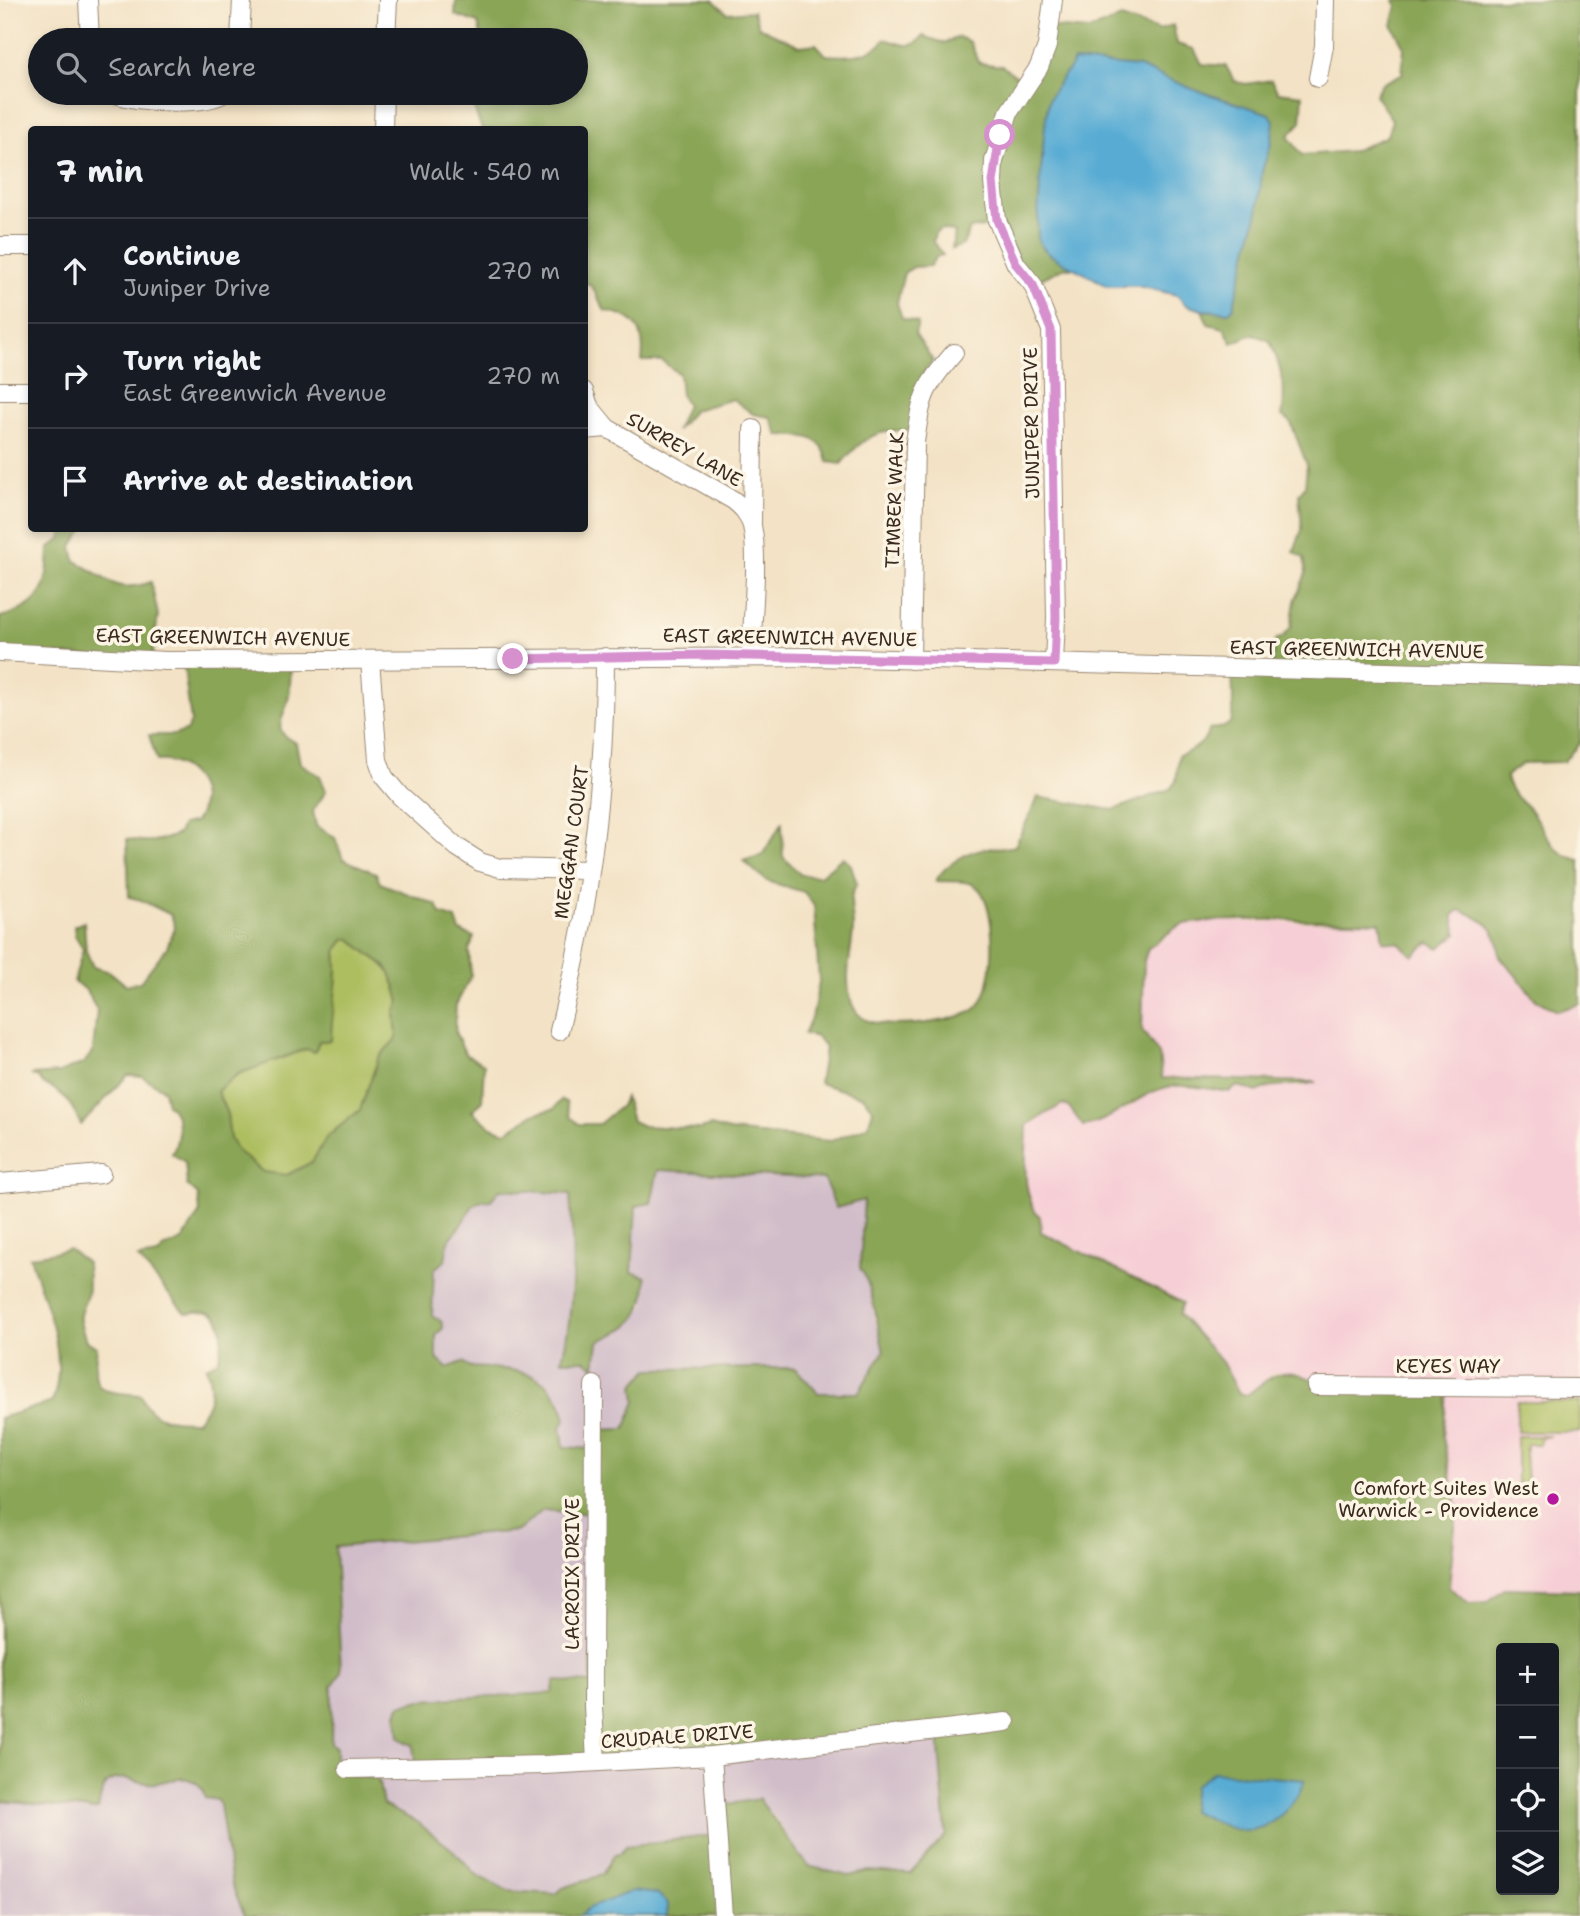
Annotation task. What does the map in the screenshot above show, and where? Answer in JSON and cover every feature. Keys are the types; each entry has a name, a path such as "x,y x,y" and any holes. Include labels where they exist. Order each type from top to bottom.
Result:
{"street":[{"path":"88,0 89,28"},
{"path":"241,28 242,0"},
{"path":"387,28 388,0"},
{"name":"JUNIPER DRIVE","path":"1053,0 1047,46 1039,67 1004,123 994,161 993,182 997,220 1016,264 1033,285 1051,330 1056,618 1054,663"},
{"path":"1318,78 1324,46 1325,0"},
{"path":"383,126 384,105"},
{"path":"0,246 28,246"},
{"name":"TIMBER WALK","path":"911,660 915,442 920,408 928,384 954,353"},
{"path":"0,391 28,391"},
{"path":"588,403 607,428"},
{"name":"SURREY LANE","path":"588,430 607,428 733,500 745,510 752,526"},
{"name":"SURREY LANE","path":"751,656 753,429"},
{"name":"EAST GREENWICH AVENUE","path":"0,652 166,661 751,656 1580,677"},
{"name":"MEGGAN COURT","path":"559,1031 575,968 602,786 605,657"},
{"path":"370,660 377,760 384,777 400,796 457,847 480,862 500,868 589,870"},
{"path":"0,1183 101,1174"},
{"name":"LACROIX DRIVE","path":"594,1385 593,1706 597,1762"},
{"name":"KEYES WAY","path":"1316,1386 1580,1388"},
{"name":"CRUDALE DRIVE","path":"348,1769 712,1756 1006,1722"},
{"path":"712,1756 723,1916"}],"shaded area":[{"path":"1460,910 1481,918 1496,934 1500,941 1499,955 1569,1009 1580,1004 1580,1590 1506,1588 1487,1602 1469,1603 1448,1587 1457,1507 1442,1437 1448,1383 1308,1378 1299,1372 1275,1372 1247,1395 1239,1393 1222,1362 1179,1314 1183,1303 1040,1232 1040,1217 1030,1206 1027,1191 1027,1124 1063,1104 1069,1107 1083,1126 1126,1109 1148,1095 1174,1086 1229,1092 1238,1086 1257,1091 1267,1086 1302,1087 1313,1082 1162,1078 1159,1054 1142,1030 1144,961 1148,948 1163,940 1179,925 1209,922 1380,922 1434,944 1453,915"},
{"path":"658,1170 824,1179 830,1198 864,1200 863,1228 869,1279 874,1316 884,1351 858,1393 818,1393 796,1369 634,1385 636,1401 625,1429 595,1431 593,1449 564,1447 561,1427 532,1374 469,1367 463,1362 447,1368 436,1358 432,1315 434,1269 445,1261 447,1239 463,1222 469,1208 500,1189 570,1194 573,1245 568,1335 562,1359 584,1360 595,1367 598,1342 618,1333 636,1319 646,1303 632,1273 636,1205 651,1203"},
{"path":"543,1510 592,1514 591,1683 528,1696 422,1700 400,1705 938,1734 946,1835 910,1874 869,1871 849,1876 808,1866 777,1820 759,1799 742,1803 716,1835 614,1855 603,1875 563,1888 556,1894 508,1891 477,1876 454,1851 417,1822 383,1805 377,1778 355,1778 348,1775 336,1762 336,1748 331,1743 332,1686 341,1673 335,1547 518,1531"},
{"path":"169,1778 193,1781 218,1800 232,1885 245,1916 0,1916 0,1801 98,1808 104,1785 111,1780 126,1779 155,1784"}],"green space":[{"path":"456,0 713,0 727,13 753,11 759,27 800,46 816,44 826,55 842,56 867,52 885,39 910,45 923,36 944,43 959,37 970,42 979,63 1002,66 1026,83 1050,27 1090,30 1121,18 1159,30 1173,25 1177,44 1194,49 1202,64 1226,66 1234,81 1246,84 1271,80 1278,92 1303,95 1301,122 1288,136 1302,155 1353,151 1387,136 1392,120 1375,95 1381,84 1402,74 1404,47 1392,25 1397,6 1394,0 1580,0 1580,743 1563,762 1524,763 1506,776 1513,792 1531,811 1556,848 1580,860 1580,1004 1557,1011 1536,1000 1499,955 1497,938 1493,931 1483,921 1460,910 1453,915 1457,934 1439,948 1429,942 1413,956 1399,943 1383,941 1380,922 1243,920 1179,926 1148,948 1144,961 1142,1030 1159,1054 1162,1078 1316,1082 1271,1087 1257,1092 1238,1086 1229,1092 1194,1086 1174,1086 1150,1093 1106,1118 1083,1126 1069,1107 1063,1104 1027,1125 1026,1161 1029,1197 1040,1217 1041,1232 1183,1303 1179,1314 1222,1362 1239,1393 1247,1395 1275,1375 1290,1372 1308,1378 1448,1383 1443,1437 1457,1507 1449,1587 1469,1603 1487,1602 1506,1588 1580,1590 1580,1835 1575,1916 667,1916 668,1904 579,1916 245,1916 232,1885 220,1805 218,1800 205,1798 196,1782 188,1779 149,1783 112,1780 105,1785 98,1809 94,1810 0,1801 0,1418 52,1402 58,1366 53,1329 30,1257 69,1249 87,1263 88,1290 80,1319 86,1341 97,1347 97,1382 107,1390 141,1395 145,1404 156,1415 170,1420 196,1421 210,1396 206,1367 218,1361 221,1348 219,1320 206,1311 185,1313 138,1258 158,1255 165,1247 182,1241 200,1212 198,1195 187,1185 185,1162 172,1154 178,1127 175,1114 167,1104 164,1090 141,1076 128,1075 81,1125 71,1105 62,1095 31,1075 59,1073 84,1063 93,1051 97,1010 85,989 74,982 83,949 75,936 74,926 84,922 86,951 93,967 110,972 126,985 140,982 167,947 175,927 171,915 129,897 127,839 153,841 171,837 178,834 182,825 195,822 200,811 202,800 196,780 179,765 157,761 149,735 174,735 186,731 191,722 183,660 291,665 289,696 280,724 283,734 296,743 300,763 320,776 326,791 313,811 316,826 335,838 343,859 376,873 380,883 437,905 441,914 456,919 460,931 474,937 469,950 471,976 456,1005 456,1034 466,1055 484,1064 482,1102 472,1111 491,1127 506,1132 533,1114 554,1109 561,1100 566,1102 570,1117 579,1124 599,1124 621,1106 625,1097 632,1121 643,1126 700,1129 711,1126 729,1131 831,1141 868,1126 873,1110 864,1097 819,1083 825,1047 817,1037 804,1034 813,1013 819,982 814,906 804,892 767,881 743,861 762,855 782,823 783,857 801,875 820,876 843,857 851,865 857,884 851,900 853,930 848,984 851,1002 861,1017 876,1023 905,1025 966,1014 975,1009 988,986 992,950 989,913 985,898 978,888 964,882 936,881 940,875 958,859 973,852 1015,846 1038,797 1113,810 1170,789 1176,781 1179,755 1198,746 1210,729 1224,727 1231,722 1232,669 1272,667 1275,640 1283,637 1291,627 1295,601 1306,573 1304,558 1294,552 1302,529 1299,494 1305,486 1307,465 1290,421 1282,416 1282,378 1270,341 1253,334 1232,343 1224,328 1208,324 1202,310 1229,312 1233,308 1071,266 1073,268 1063,268 1033,283 997,225 970,229 963,245 952,249 955,232 941,229 935,233 933,242 943,255 936,257 930,266 914,267 904,273 897,303 902,318 918,323 915,334 933,361 922,375 913,430 890,431 872,436 841,464 828,462 821,446 810,438 778,435 770,417 753,414 733,399 694,410 676,431 687,405 681,395 679,374 662,361 642,361 642,341 637,326 624,316 605,311 588,284 588,126 481,126 473,105 588,105 588,28 479,28 478,23 455,15","holes":["345,939 351,939 382,964 392,976 400,1002 395,1012 397,1038 379,1057 360,1110 327,1137 312,1162 287,1175 263,1172 237,1151 230,1139 227,1114 217,1091 238,1074 306,1049 315,1052 319,1041 331,1041 337,973 336,951","658,1170 824,1179 836,1208 864,1200 860,1268 871,1295 884,1351 858,1393 818,1393 796,1369 790,1368 649,1369 634,1385 636,1401 625,1429 594,1430 592,1449 564,1447 561,1427 566,1418 559,1401 541,1380 516,1371 469,1367 463,1362 447,1368 436,1358 436,1335 443,1328 441,1321 432,1315 434,1269 445,1261 450,1239 471,1209 476,1203 491,1200 500,1189 570,1194 572,1277 562,1360 584,1360 595,1367 598,1342 629,1325 640,1311 643,1302 646,1277 632,1272 636,1206 651,1203","543,1510 592,1514 591,1683 555,1681 552,1693 422,1700 400,1705 397,1714 399,1738 413,1745 416,1773 938,1735 946,1835 910,1874 869,1871 849,1876 808,1866 759,1799 715,1806 715,1835 626,1846 620,1854 614,1855 602,1875 563,1888 556,1894 508,1891 477,1875 454,1851 417,1822 383,1805 378,1778 354,1776 336,1762 336,1748 331,1743 332,1686 341,1673 335,1547 518,1531"]},
{"path":"62,532 82,532 72,546 75,561 111,582 127,586 151,582 158,615 152,659 0,652 0,617 25,608 40,594 47,574 49,548 61,539"},
{"path":"345,939 351,939 382,964 392,976 400,1002 395,1012 397,1038 379,1057 360,1110 327,1137 312,1162 287,1175 263,1172 237,1151 230,1139 227,1114 217,1090 238,1074 307,1049 315,1052 319,1041 330,1040 337,973 336,951"},
{"path":"1517,1402 1580,1402 1580,1432 1517,1432"},
{"path":"1517,1436 1550,1436 1540,1438 1540,1444 1527,1444 1527,1483 1517,1483"}],"water":[{"path":"1074,61 1139,67 1195,90 1270,114 1274,121 1271,144 1262,171 1258,211 1233,308 1229,312 1202,310 1186,305 1177,295 1138,286 1106,286 1060,261 1039,242 1039,195 1048,106 1052,92"},
{"path":"1213,1772 1305,1780 1295,1800 1280,1816 1261,1827 1239,1830 1191,1811 1194,1786"},
{"path":"632,1891 658,1894 668,1904 667,1916 579,1916 589,1908"}],"place":[{"name":"Comfort Suites West Warwick - Providence","path":"1553,1499"}],"route":[{"path":"513,659 704,655 1054,663 1056,618 1051,330 1033,285 1016,264 997,220 993,182 994,161 1000,135"}]}
